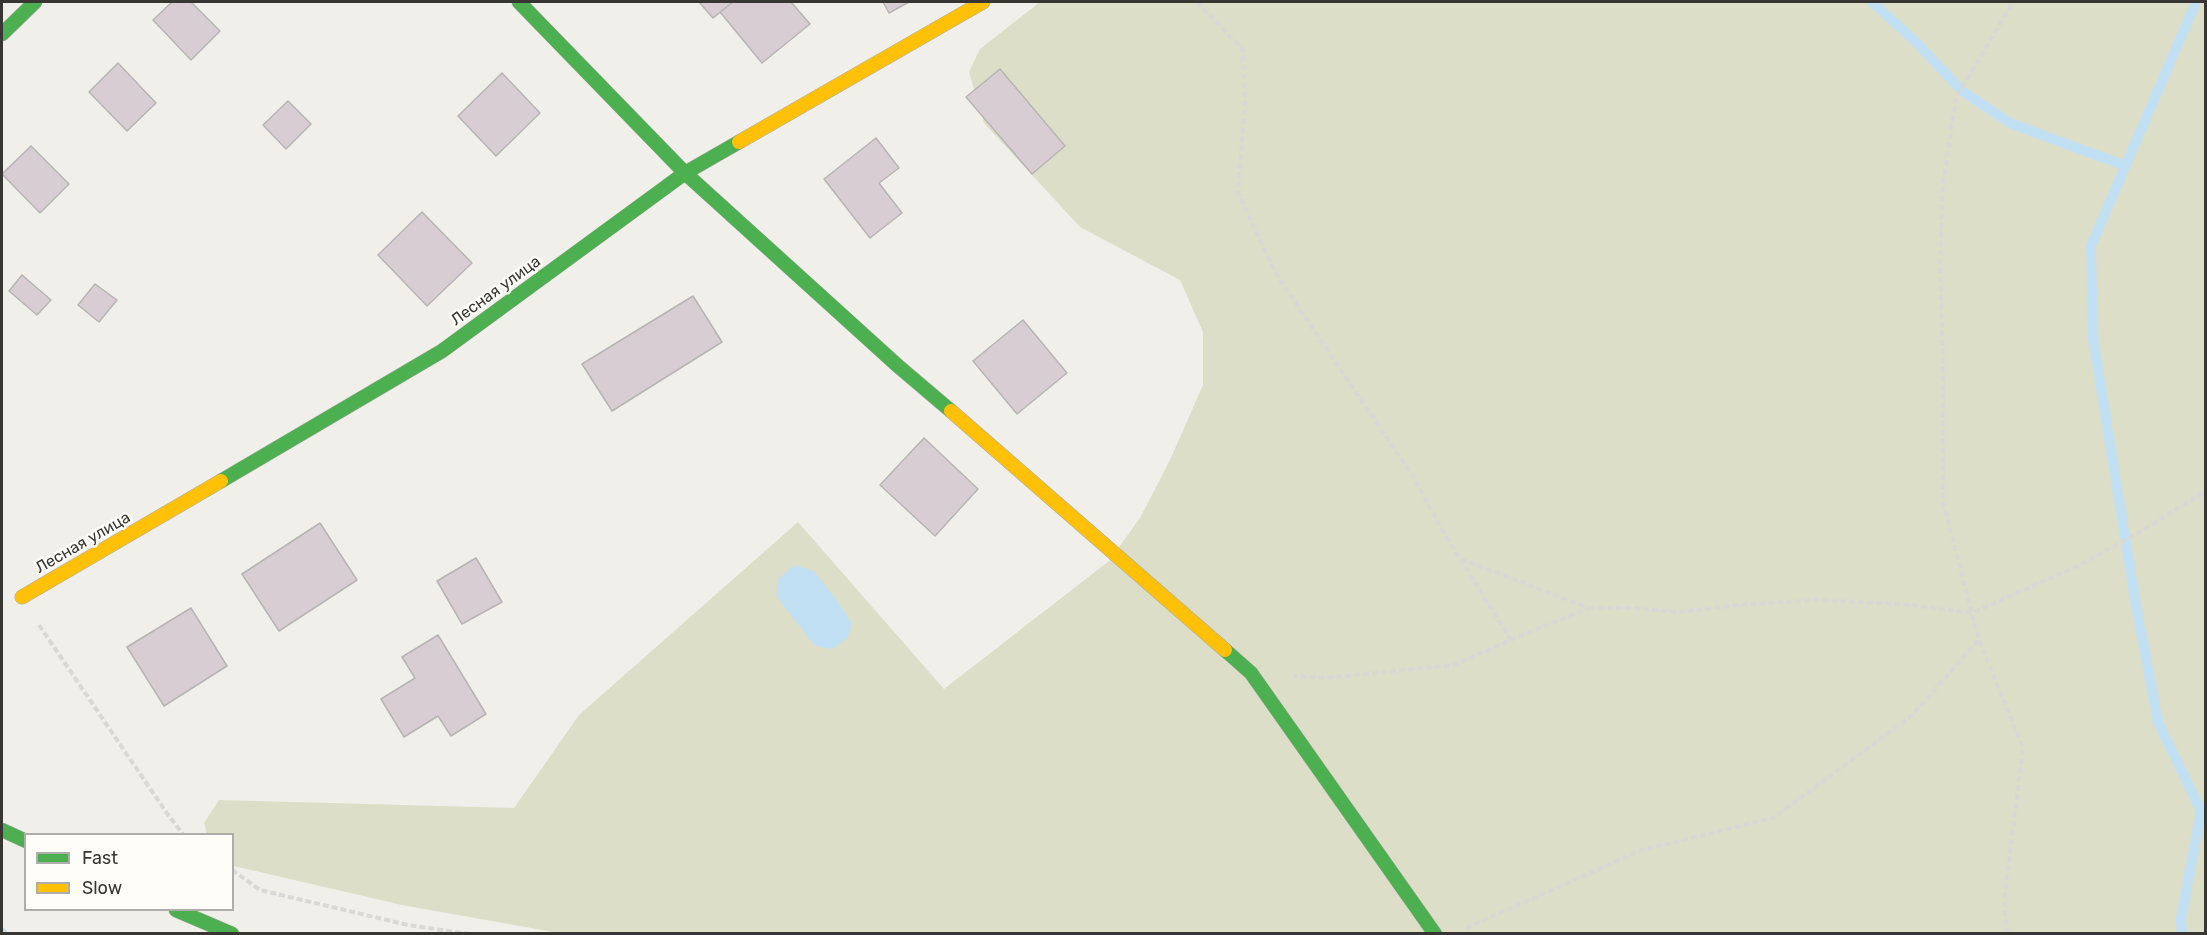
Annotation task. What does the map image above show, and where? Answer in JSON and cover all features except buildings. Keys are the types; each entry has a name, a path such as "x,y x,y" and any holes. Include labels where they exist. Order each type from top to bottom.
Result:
{"street":[{"path":"2,34 35,2"},
{"path":"519,2 685,173 898,366 1040,487 1251,674 1435,933"},
{"name":"Лесная улица","path":"22,597 442,351 685,173 983,2"},
{"path":"2,830 24,840"},
{"path":"181,911 232,933"}],"path":[{"path":"1197,2 1243,50 1245,103 1238,193 1276,274 1412,475 1511,640"},
{"path":"2007,933 2004,901 2024,748 1979,640 1943,502 1944,361 1940,262 1943,184 1956,98 2013,2"},
{"path":"1461,559 1589,608 1633,608 1679,612 1816,600 1902,604 1972,613 2082,564 2201,494 2205,494"},
{"path":"22,597 91,702 182,833"},
{"path":"1293,676 1325,678 1454,665 1589,608"},
{"path":"1465,929 1642,850 1773,818 1910,717 1979,640"},
{"path":"234,871 260,890 408,925 469,933"}],"green space":[{"path":"1040,2 2205,2 2205,933 559,933 402,905 234,866 234,833 207,833 204,823 219,800 514,808 579,715 798,522 944,689 1109,561 1140,518 1170,460 1203,385 1203,332 1180,280 1080,227 984,123 969,72 980,49"}],"water":[{"path":"795,565 814,571 852,623 848,638 832,649 815,646 777,597 778,579"}],"waterway":[{"path":"1872,2 1916,42 1961,90 2010,123 2126,166"},
{"path":"2182,934 2181,919 2201,811 2158,722 2135,599 2093,338 2091,246 2196,2"}],"traffic: fast":[{"path":"2,34 35,2"},
{"path":"519,2 685,173 898,366 951,411"},
{"path":"221,481 442,351 685,173 739,142"},
{"path":"1225,650 1251,673 1435,934"},
{"path":"2,830 24,840"},
{"path":"178,911 232,934"}],"traffic: slow":[{"path":"739,142 983,2"},
{"path":"951,411 1225,650"},
{"path":"22,597 221,481"}]}
